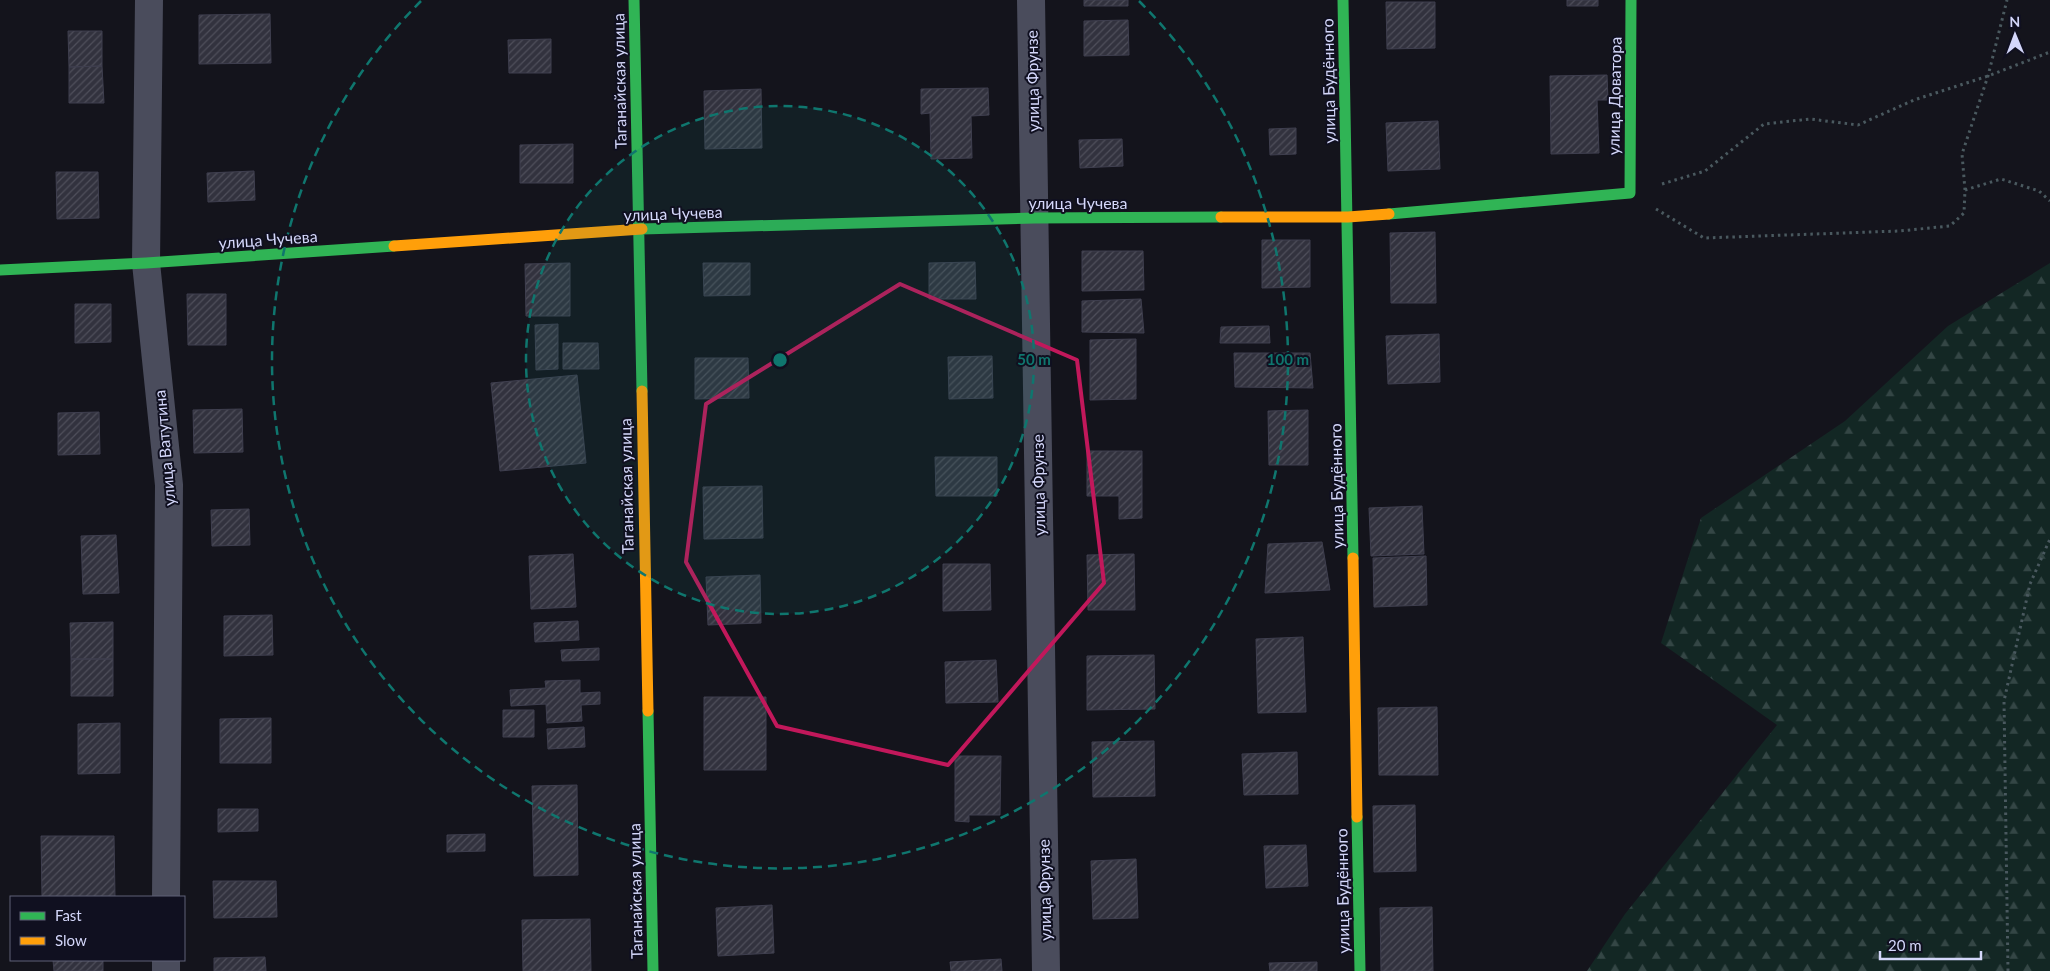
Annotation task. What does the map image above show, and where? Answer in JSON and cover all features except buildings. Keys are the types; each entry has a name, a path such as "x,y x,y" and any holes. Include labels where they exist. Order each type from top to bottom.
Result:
{"street":[{"name":"улица Ватутина","path":"149,0 146,264 170,485 166,896"},
{"name":"Таганайская улица","path":"634,0 637,230 653,971"},
{"name":"улица Фрунзе","path":"1031,0 1046,971"},
{"name":"улица Будённого","path":"1343,0 1360,971"},
{"name":"улица Доватора","path":"1630,193 1632,0"},
{"name":"улица Чучева","path":"0,270 146,264 637,230 1034,218 1348,217 1630,193"}],"path":[{"path":"1630,193 1704,238 1899,231 1950,226 1964,212 1965,190 1962,154 1988,76 2007,0"},
{"path":"1630,193 1705,171 1764,124 1810,119 1858,124 1914,100 1988,76 2050,52"},
{"path":"1965,190 2001,178 2039,191 2050,201"},
{"path":"2008,971 2004,701 2030,584 2050,538"}],"highlighted area":[{"path":"900,284 1077,360 1104,583 948,765 777,726 686,562 706,404"}],"green space":[{"path":"2050,263 2050,971 1587,971 1625,914 1777,725 1661,643 1701,518 1845,421 1948,326"}],"traffic: fast":[{"path":"634,0 642,391"},
{"path":"1343,0 1353,558"},
{"path":"1389,214 1630,193 1631,0"},
{"path":"642,229 1034,218 1221,217"},
{"path":"0,270 146,263 394,246"},
{"path":"648,711 653,971"},
{"path":"1357,817 1360,971"}],"traffic: slow":[{"path":"1221,217 1348,217 1389,214"},
{"path":"394,246 642,229"},
{"path":"642,391 648,711"},
{"path":"1353,558 1357,817"}]}
